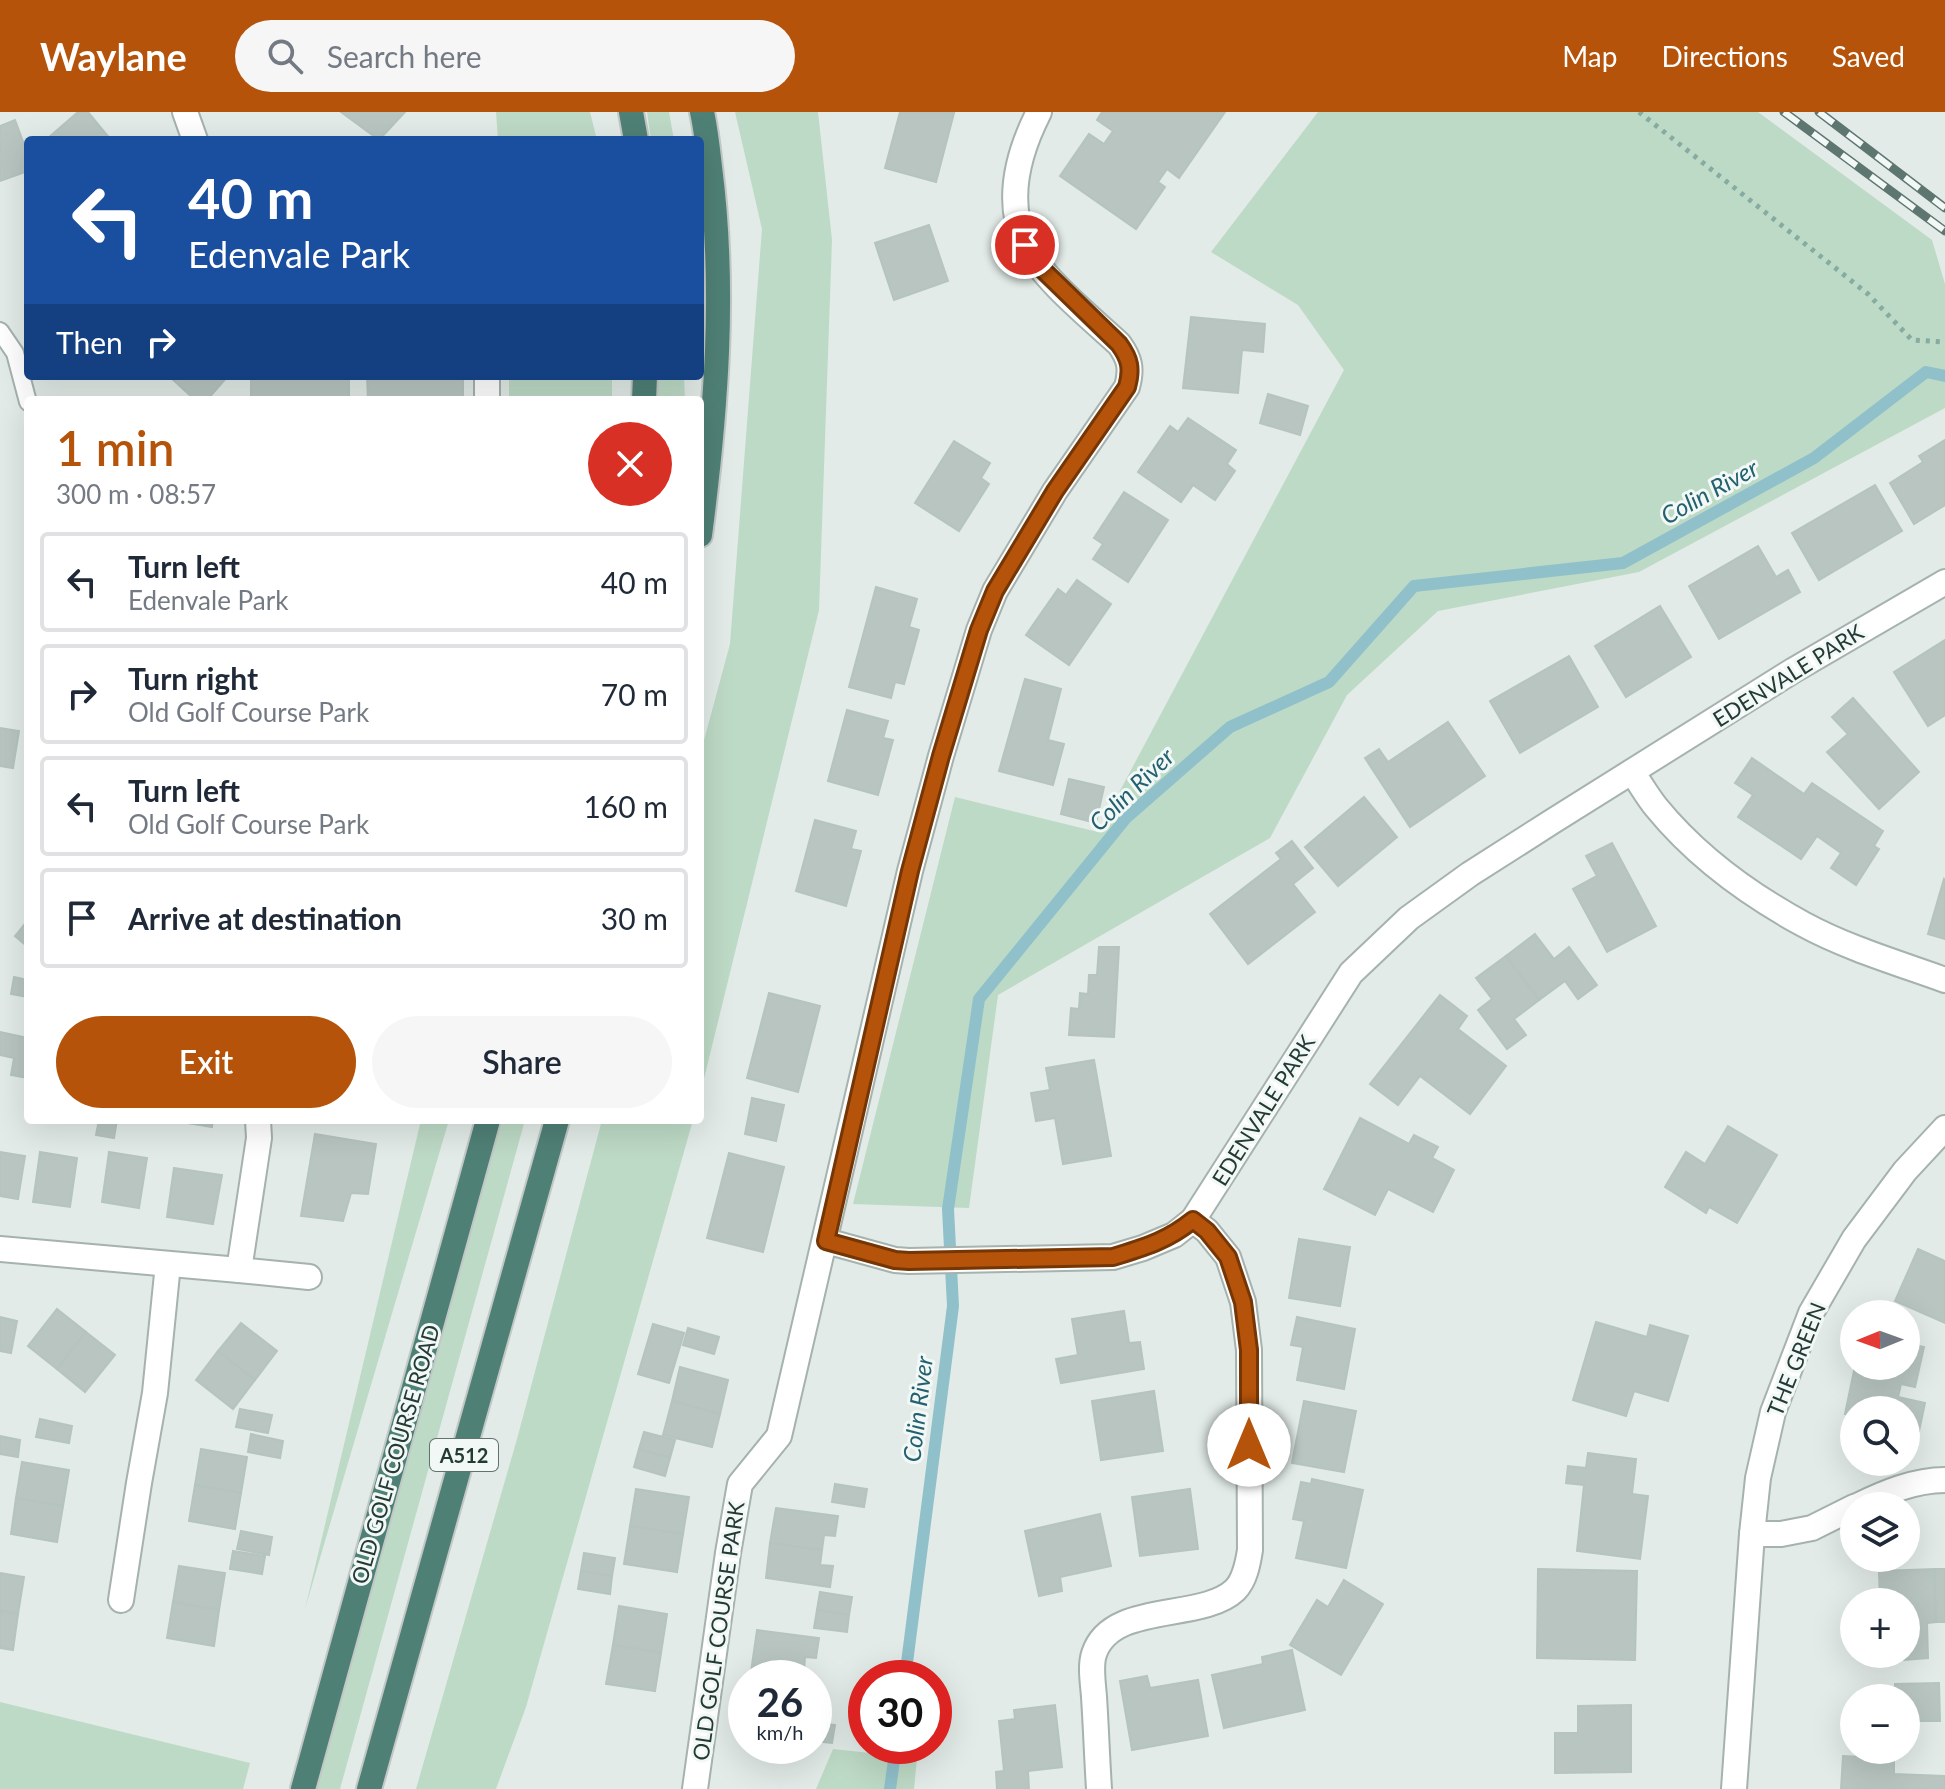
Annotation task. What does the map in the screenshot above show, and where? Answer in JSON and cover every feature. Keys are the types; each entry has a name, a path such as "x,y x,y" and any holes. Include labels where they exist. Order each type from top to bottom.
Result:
{"highway":[{"path":"631,112 635,136"},
{"path":"702,112 716,212 719,312 711,447 704,503"},
{"name":"OLD GOLF COURSE ROAD","path":"303,1789 487,1124"},
{"name":"A512","path":"369,1789 556,1124"}],"street":[{"path":"185,112 194,136"},
{"name":"OLD GOLF COURSE PARK","path":"695,1789 740,1484 779,1436 910,871 979,630 995,591 1055,491 1127,387 1131,372 1128,357 1119,344 1044,271 1025,245 1017,220 1014,193 1018,165 1039,112"},
{"name":"EDENVALE PARK","path":"826,1241 895,1260 1007,1260 1113,1257 1174,1235 1193,1220 1351,973 1409,918 1470,874 1794,670 1945,582"},
{"path":"1632,772 1655,806 1689,843 1740,886 1805,925 1868,953 1945,980"},
{"path":"239,1270 259,1138 258,1124"},
{"name":"THE GREEN","path":"1734,1789 1752,1534 1758,1478 1773,1412 1811,1313 1854,1239 1905,1171 1945,1128"},
{"path":"1099,1789 1093,1675 1094,1654 1103,1639 1115,1628 1136,1618 1207,1605 1236,1589 1247,1570 1250,1550 1249,1350 1243,1302 1228,1257 1207,1231 1193,1220"},
{"path":"0,1249 309,1277"},
{"path":"121,1600 155,1393 168,1264"},
{"path":"1891,1492 1905,1486 1945,1480"},
{"path":"1752,1534 1781,1534 1812,1528 1840,1515"}],"lane":[{"path":"0,331 15,353 26,396"}],"path":[{"path":"1639,112 1868,294 1912,340 1945,342"}],"green space":[{"path":"496,112 590,112 596,136 498,136"},
{"path":"647,112 669,112 673,136 650,136"},
{"path":"735,112 818,112 832,240 819,610 704,1079 704,740 730,644 762,229"},
{"path":"1318,112 1758,112 1932,240 1945,284 1945,408 1639,572 1438,611 1347,695 1270,838 998,995 969,1208 853,1204 955,797 1098,832 1344,370 1298,305 1211,252"},
{"path":"509,380 612,380 612,396 509,396"},
{"path":"658,380 684,380 685,396 658,396"},
{"path":"420,1124 448,1124 305,1609"},
{"path":"499,1124 524,1124 340,1789 314,1789"},
{"path":"601,1124 692,1124 526,1707 496,1789 416,1789 517,1439"},
{"path":"0,1702 250,1763 243,1789 0,1789"},
{"path":"832,1751 848,1751 848,1764 916,1764 914,1789 816,1789 827,1764 832,1764"}],"building":[{"path":"78,112 88,112 108,136 50,136"},
{"path":"341,112 405,112 383,136 374,136"},
{"path":"900,112 954,113 936,182 885,168"},
{"path":"1102,112 1225,112 1179,178 1167,169 1158,182 1165,187 1136,229 1060,176 1089,134 1104,144 1113,131 1097,120"},
{"path":"15,120 24,144 24,172 0,181 0,126"},
{"path":"929,225 948,281 894,300 875,243"},
{"path":"1191,317 1265,324 1263,352 1242,350 1238,393 1183,388"},
{"path":"173,380 224,380 210,396 191,396"},
{"path":"251,380 349,380 349,396 251,396"},
{"path":"367,380 463,380 463,396 368,396"},
{"path":"1268,394 1308,406 1300,435 1260,423"},
{"path":"1188,418 1236,450 1227,464 1235,471 1215,500 1193,485 1181,502 1138,472 1170,426 1178,432"},
{"path":"1945,440 1945,505 1914,524 1890,483 1923,462 1919,456"},
{"path":"954,441 990,463 981,478 989,484 959,531 915,503"},
{"path":"1875,485 1902,531 1819,580 1792,533"},
{"path":"1124,492 1168,520 1128,582 1093,559 1103,544 1094,538"},
{"path":"1758,546 1776,577 1788,570 1800,592 1719,639 1689,586"},
{"path":"1077,580 1111,604 1069,665 1026,635 1058,589 1066,595"},
{"path":"876,587 917,599 909,627 919,630 904,684 895,682 891,698 849,687"},
{"path":"1660,606 1691,657 1626,697 1595,646"},
{"path":"1945,640 1945,715 1928,726 1894,672"},
{"path":"1569,656 1598,707 1520,753 1490,701"},
{"path":"1025,679 1061,689 1048,740 1064,744 1053,785 999,771"},
{"path":"1853,698 1919,772 1879,809 1827,752 1848,734 1832,717"},
{"path":"847,710 888,721 883,738 893,740 878,795 828,781"},
{"path":"1448,722 1485,776 1410,827 1365,758 1379,749 1388,762"},
{"path":"0,728 19,731 13,768 0,766"},
{"path":"1752,758 1804,794 1812,783 1883,831 1874,846 1879,849 1856,885 1831,868 1841,853 1817,836 1801,859 1738,817 1753,795 1735,783"},
{"path":"1069,779 1104,787 1096,823 1061,814"},
{"path":"1364,797 1397,837 1338,886 1305,847"},
{"path":"815,820 856,831 851,849 861,851 846,906 796,891"},
{"path":"1292,841 1313,868 1293,884 1315,912 1248,964 1210,914 1281,859 1276,853"},
{"path":"1612,843 1656,926 1607,952 1573,889 1597,876 1586,856"},
{"path":"1945,880 1945,939 1928,934"},
{"path":"24,925 24,944 15,936"},
{"path":"1535,934 1554,959 1569,947 1597,985 1578,999 1565,981 1539,1000 1506,956"},
{"path":"1099,947 1119,947 1114,1037 1069,1035 1071,1008 1079,1009 1080,993 1088,994 1089,975 1097,975"},
{"path":"1506,956 1539,1000 1514,1019 1526,1035 1507,1049 1478,1010 1492,999 1476,978"},
{"path":"14,977 24,979 24,996 11,994"},
{"path":"769,993 820,1006 798,1092 747,1078"},
{"path":"1440,995 1467,1016 1458,1029 1506,1066 1470,1114 1420,1076 1398,1105 1370,1084"},
{"path":"0,1032 24,1037 24,1077 11,1075 14,1058 0,1055"},
{"path":"1094,1060 1111,1156 1063,1164 1055,1118 1036,1121 1031,1093 1050,1090 1046,1068"},
{"path":"752,1098 784,1105 776,1141 745,1134"},
{"path":"1360,1118 1409,1144 1414,1135 1438,1147 1432,1158 1454,1170 1433,1212 1388,1189 1375,1215 1324,1189"},
{"path":"98,1124 116,1124 114,1138 96,1135"},
{"path":"1728,1126 1777,1155 1737,1223 1709,1207 1706,1213 1665,1187 1686,1152 1705,1164"},
{"path":"315,1134 376,1144 368,1194 351,1193 343,1221 301,1216"},
{"path":"0,1152 25,1156 18,1199 0,1196"},
{"path":"40,1152 77,1158 70,1207 33,1202"},
{"path":"109,1152 147,1158 139,1208 102,1202"},
{"path":"729,1153 784,1167 763,1252 707,1238"},
{"path":"174,1168 222,1175 213,1224 167,1217"},
{"path":"1299,1239 1350,1247 1340,1306 1289,1298"},
{"path":"1918,1249 1945,1261 1945,1323 1920,1312 1920,1300 1895,1300"},
{"path":"57,1309 86,1332 57,1369 28,1346"},
{"path":"1124,1311 1129,1343 1140,1342 1144,1369 1061,1383 1056,1359 1078,1355 1072,1319"},
{"path":"0,1317 17,1321 11,1353 0,1351"},
{"path":"1297,1317 1355,1329 1344,1389 1297,1380 1303,1347 1291,1345"},
{"path":"1596,1322 1647,1337 1650,1325 1688,1336 1668,1401 1634,1391 1626,1416 1573,1400"},
{"path":"241,1323 277,1351 255,1380 218,1351"},
{"path":"653,1324 684,1333 669,1383 638,1374"},
{"path":"688,1328 719,1337 714,1354 683,1345"},
{"path":"86,1332 115,1355 85,1392 57,1369"},
{"path":"218,1351 255,1380 233,1409 196,1380"},
{"path":"680,1367 728,1380 720,1414 672,1401"},
{"path":"1852,1380 1917,1380 1915,1387 1901,1384 1898,1396 1849,1396"},
{"path":"1154,1391 1163,1451 1101,1460 1092,1401"},
{"path":"672,1401 720,1414 712,1447 663,1435"},
{"path":"1304,1401 1356,1411 1344,1472 1292,1463"},
{"path":"1920,1402 1925,1403 1920,1426"},
{"path":"240,1409 272,1415 268,1433 236,1427"},
{"path":"40,1419 72,1426 69,1443 36,1437"},
{"path":"644,1432 675,1440 670,1458 639,1449"},
{"path":"251,1434 283,1441 280,1458 248,1452"},
{"path":"0,1436 20,1440 18,1457 0,1454"},
{"path":"201,1449 247,1457 241,1493 195,1485"},
{"path":"639,1449 670,1458 665,1476 634,1467"},
{"path":"1588,1453 1636,1459 1632,1494 1648,1496 1640,1559 1577,1551 1584,1485 1566,1483 1568,1466 1586,1468"},
{"path":"22,1462 69,1470 63,1506 16,1498"},
{"path":"1312,1479 1363,1490 1346,1568 1296,1558 1304,1521 1293,1519 1301,1482 1311,1484"},
{"path":"835,1484 867,1489 864,1507 832,1502"},
{"path":"195,1485 241,1493 235,1529 189,1521"},
{"path":"636,1489 689,1497 683,1534 630,1526"},
{"path":"1190,1489 1198,1549 1140,1556 1132,1497"},
{"path":"16,1498 63,1506 57,1542 11,1534"},
{"path":"776,1508 838,1516 835,1536 824,1535 822,1550 770,1543"},
{"path":"1100,1514 1111,1566 1060,1577 1062,1591 1039,1596 1025,1531"},
{"path":"630,1526 683,1534 677,1572 624,1564"},
{"path":"241,1531 272,1537 269,1555 237,1549"},
{"path":"770,1543 822,1550 820,1565 833,1566 830,1587 766,1578"},
{"path":"233,1551 265,1556 262,1574 230,1569"},
{"path":"584,1553 615,1558 612,1576 581,1571"},
{"path":"179,1566 225,1573 219,1610 173,1602"},
{"path":"1538,1569 1637,1571 1635,1660 1537,1658"},
{"path":"1934,1569 1945,1569 1945,1622 1936,1622"},
{"path":"1934,1569 1936,1622 1927,1623 1928,1658 1920,1659 1920,1588 1880,1588 1879,1572 1920,1572 1920,1570"},
{"path":"581,1571 612,1576 610,1594 578,1589"},
{"path":"0,1573 24,1577 18,1614 0,1611"},
{"path":"1344,1580 1383,1604 1341,1675 1290,1645 1317,1600 1328,1607"},
{"path":"820,1592 852,1597 849,1615 817,1610"},
{"path":"173,1602 219,1610 214,1646 167,1638"},
{"path":"619,1606 667,1614 661,1653 613,1645"},
{"path":"817,1610 849,1615 847,1632 814,1628"},
{"path":"0,1611 18,1614 13,1650 0,1648"},
{"path":"757,1630 819,1638 816,1658 753,1660"},
{"path":"613,1645 661,1653 655,1691 606,1684"},
{"path":"1292,1650 1305,1710 1224,1728 1212,1675 1263,1664 1262,1657"},
{"path":"1147,1676 1150,1688 1198,1680 1208,1736 1132,1750 1120,1681"},
{"path":"1939,1683 1940,1721 1920,1721 1920,1684 1895,1684"},
{"path":"1055,1705 1062,1767 1028,1771 1029,1789 997,1789 996,1772 1004,1771 999,1721 1015,1719 1014,1710"},
{"path":"1631,1705 1631,1772 1555,1773 1555,1733 1578,1733 1578,1706"},
{"path":"1843,1764 1894,1764 1894,1774 1945,1776 1945,1789 1841,1789"}],"waterway":[{"name":"Colin River","path":"907,1660 953,1306 948,1209 979,999 1126,818 1230,727 1329,682 1414,586 1623,563 1814,458 1926,372 1945,376"},
{"name":"Colin River","path":"890,1789 893,1764"}],"railway":[{"path":"1784,112 1945,231"},
{"path":"1819,112 1945,208"}],"route":[{"path":"1025,245 1044,271 1119,344 1128,357 1131,372 1127,387 1055,491 995,591 979,630 910,871 826,1241 909,1261 1113,1257 1174,1235 1193,1220 1207,1231 1228,1257 1243,1302 1249,1350 1249,1445"}]}
